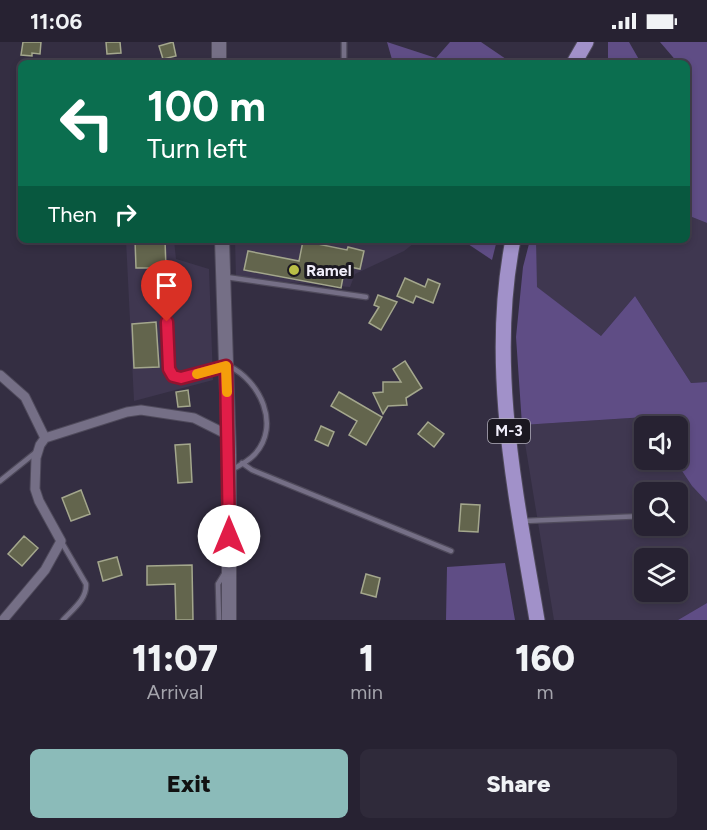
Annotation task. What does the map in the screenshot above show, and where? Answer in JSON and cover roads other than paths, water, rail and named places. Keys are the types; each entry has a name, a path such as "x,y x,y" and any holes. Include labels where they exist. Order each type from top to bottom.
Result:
{"main road":[{"path":"219,42 219,60"},
{"path":"576,60 586,42"},
{"path":"222,243 229,472 229,620"},
{"name":"M-3","path":"513,243 505,294 503,364 506,410 537,620"}],"street":[{"path":"0,375 25,398 45,438"},
{"path":"3,620 45,570 61,541 35,489 36,458 45,438 127,412 141,410 194,418 228,435"}],"lane":[{"path":"344,42 344,60"},
{"path":"223,277 366,297"},
{"path":"166,299 169,369 173,376 181,378 226,366 240,372 252,383 261,398 266,414 266,427 261,444 254,456 229,472"},
{"path":"0,481 39,450"},
{"path":"242,463 252,470 451,551"},
{"path":"521,521 634,516"},
{"path":"61,541 86,584 85,596 63,620"},
{"path":"219,620 218,584 228,569"}],"place":[{"name":"Ramel","path":"294,270"}]}
